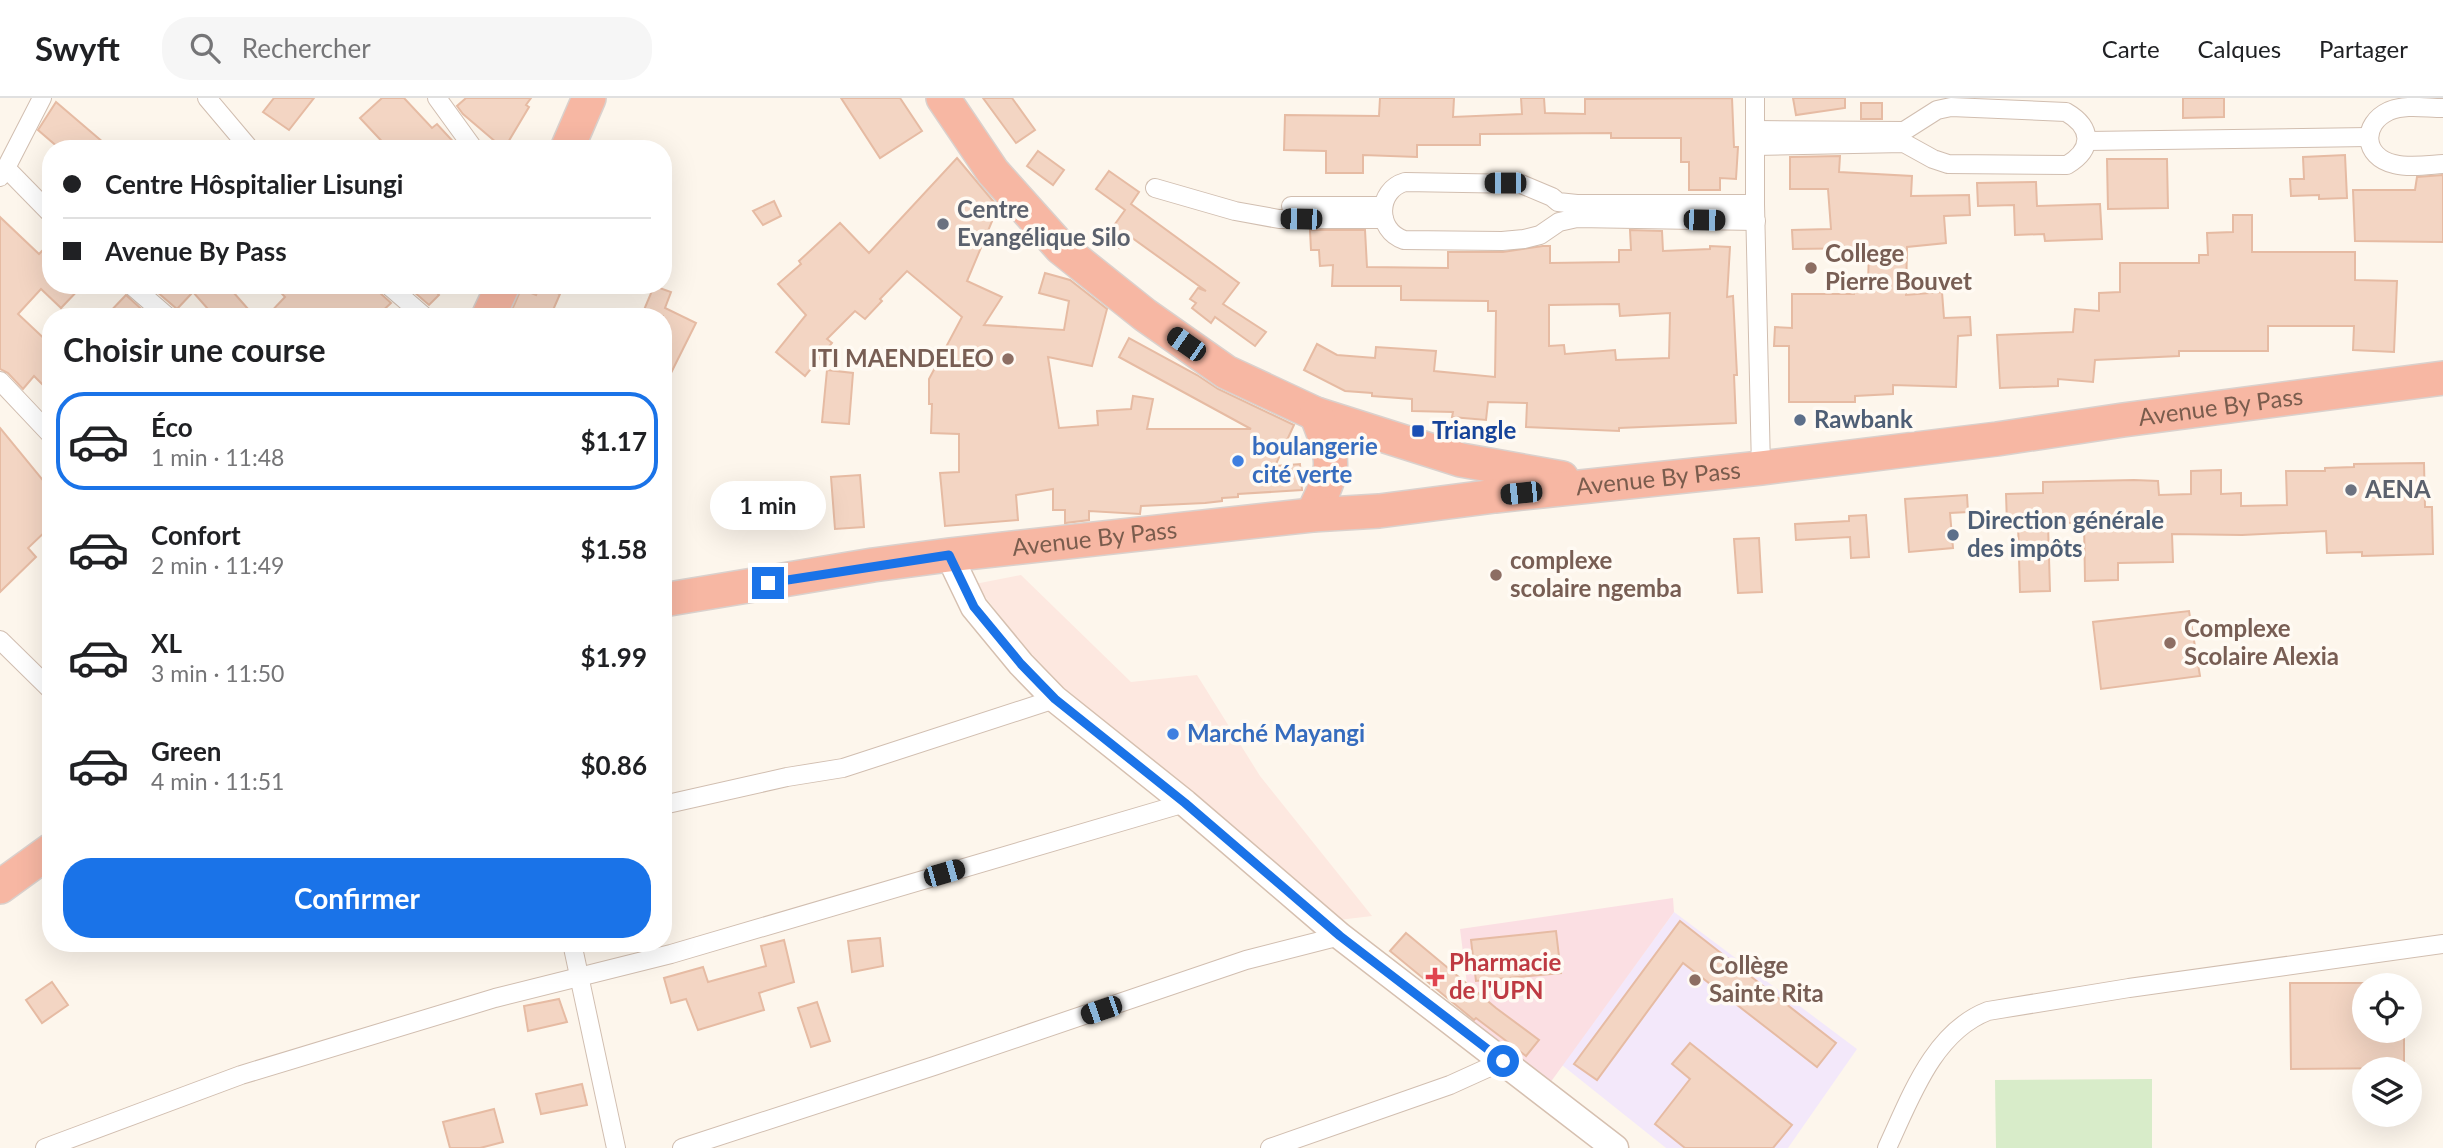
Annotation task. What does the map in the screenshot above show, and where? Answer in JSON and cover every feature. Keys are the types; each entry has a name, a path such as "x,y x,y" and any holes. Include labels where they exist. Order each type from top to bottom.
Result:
{"highway":[{"path":"570,140 589,98"},
{"path":"943,98 993,172 1061,248 1146,315 1226,372 1316,414 1461,460 1599,484"},
{"name":"Avenue By Pass","path":"672,598 949,555 1312,515 1379,512 1761,467 1997,439 2443,378"},
{"path":"1312,515 1329,480 1331,466 1331,452 1316,414"},
{"path":"0,887 42,857"}],"street":[{"path":"207,98 242,140"},
{"path":"437,98 467,140"},
{"path":"1755,98 1761,467"},
{"path":"33,101 3,173 42,206"},
{"path":"1755,138 1904,137 1933,159 1948,164 2067,165 2083,153 2087,141 2084,127 2066,112 1951,107 1937,110 1904,137"},
{"path":"2443,108 2403,107 2387,112 2375,120 2368,137 2372,152 2380,159 2395,165 2443,164"},
{"path":"2087,141 2368,137"},
{"path":"1405,182 1521,184 1558,202 1755,212 1577,218 1559,222 1540,235 1502,241 1404,240 1389,231 1384,212 1390,191 1405,182"},
{"path":"1155,188 1235,211 1279,219 1384,212"},
{"path":"1558,202 1559,222"},
{"path":"1291,206 1384,212"},
{"path":"141,294 158,308"},
{"path":"398,294 415,308"},
{"path":"0,381 42,425"},
{"path":"949,555 974,607 1021,664 1055,699 1185,803 1340,936 1615,1148"},
{"path":"0,640 42,681"},
{"path":"672,804 787,777 843,768 1055,699"},
{"path":"45,1148 241,1075 495,998 671,954 1185,803"},
{"path":"682,1148 1246,960 1340,936"},
{"path":"1887,1148 1927,1069 1951,1032 1972,1017 1987,1011 2443,944"},
{"path":"574,952 616,1148"},
{"path":"1270,1148 1450,1085 1503,1061"}],"shaded area":[{"name":"Marché Mayangi","path":"1021,575 1131,682 1197,675 1260,776 1372,916 1339,920 1061,693 975,584"},
{"path":"1673,898 1674,912 1550,1083 1473,1021 1489,1002 1467,984 1460,929"},
{"name":"Collège Sainte Rita","path":"1674,912 1857,1049 1788,1148 1666,1148 1562,1065"}],"green space":[{"path":"2152,1079 2152,1148 1996,1148 1995,1080"}],"building":[{"path":"274,98 314,98 289,130 263,112"},
{"path":"382,98 404,98 432,128 437,124 452,140 381,140 360,118"},
{"path":"466,98 531,98 526,105 529,107 509,140 493,140 457,106"},
{"path":"841,98 900,98 922,131 880,158"},
{"path":"983,98 1012,98 1035,130 1016,143"},
{"path":"1380,98 1454,98 1453,117 1522,114 1521,98 1544,98 1545,113 1585,114 1585,99 1732,98 1734,147 1738,147 1736,179 1720,178 1720,190 1689,190 1689,162 1681,162 1681,138 1611,138 1611,133 1480,134 1480,145 1417,145 1417,157 1363,155 1363,173 1326,173 1326,151 1284,150 1285,115 1379,116"},
{"path":"1793,98 1845,98 1845,108 1796,115"},
{"path":"2183,98 2224,98 2224,117 2183,118"},
{"path":"56,102 100,140 50,140 38,130"},
{"path":"1861,103 1882,103 1882,119 1861,119"},
{"path":"1038,151 1064,170 1053,185 1027,166"},
{"path":"2345,155 2347,198 2291,196 2290,179 2304,179 2303,157"},
{"path":"1840,156 1839,172 1912,176 1911,196 1969,195 1970,215 1944,216 1946,243 1907,247 1906,295 1942,292 1944,318 1970,317 1971,335 1958,336 1956,387 1893,385 1893,394 1855,396 1855,402 1789,402 1789,346 1774,346 1775,327 1792,328 1792,294 1854,294 1854,284 1868,285 1869,248 1793,249 1792,230 1831,229 1828,189 1790,189 1790,157"},
{"path":"957,158 998,207 967,281 1002,297 984,325 1064,330 1069,301 1039,293 1045,273 1070,280 1107,309 1092,366 1048,357 1059,428 1098,425 1097,411 1131,409 1133,396 1153,399 1147,429 1251,429 1119,357 1129,338 1218,389 1294,425 1275,466 1300,464 1302,490 1238,494 1238,497 1205,503 1141,506 1140,514 1089,511 1089,520 1065,523 1065,510 1053,510 1053,489 1016,495 1018,520 945,526 940,473 959,472 959,434 931,433 929,379 962,317 907,271 865,319 855,311 827,339 832,343 805,376 776,352 806,315 778,284 840,223 869,253"},
{"path":"2107,159 2167,159 2168,208 2108,209"},
{"path":"1109,171 1139,192 1131,204 1239,283 1223,304 1266,332 1255,346 1215,317 1211,323 1192,308 1196,303 1190,299 1198,288 1206,291 1128,235 1119,248 1105,238 1125,210 1096,189"},
{"path":"2443,175 2443,242 2355,241 2353,190 2415,190 2417,177"},
{"path":"2036,182 2037,206 2100,204 2102,239 2045,241 2044,234 2015,235 2014,205 1978,206 1977,183"},
{"path":"774,201 781,216 763,225 753,211"},
{"path":"2233,215 2252,215 2252,252 2355,252 2355,280 2397,281 2394,352 2353,350 2354,326 2268,326 2268,351 2179,351 2179,356 2095,360 2093,382 2058,379 2058,386 2000,388 1997,335 2073,332 2075,309 2099,311 2099,293 2120,292 2120,263 2199,263 2199,255 2208,255 2207,233 2233,232"},
{"path":"0,217 39,254 42,251 42,290 18,314 42,337 42,384 34,376 23,389 8,373 0,369"},
{"path":"1310,230 1365,230 1367,267 1448,268 1448,252 1503,252 1543,246 1550,246 1550,263 1619,262 1619,250 1631,250 1630,230 1662,231 1663,251 1710,249 1710,246 1730,247 1727,297 1733,296 1737,375 1734,375 1736,423 1619,428 1619,431 1526,427 1527,403 1488,402 1486,420 1452,417 1453,412 1412,411 1412,399 1345,391 1304,370 1317,344 1337,355 1375,358 1376,347 1436,351 1434,371 1495,377 1496,311 1488,311 1488,301 1401,300 1401,286 1332,286 1333,265 1320,266 1319,250 1311,250","holes":["1619,304 1620,316 1670,313 1669,358 1616,360 1615,350 1565,354 1564,345 1549,346 1549,305"]},
{"path":"46,294 74,294 61,308"},
{"path":"160,294 191,294 176,308"},
{"path":"195,294 235,294 247,308 207,308"},
{"path":"282,294 381,294 391,303 386,308 275,308 285,297"},
{"path":"416,294 438,294 429,305"},
{"path":"519,294 560,294 554,308 513,308"},
{"path":"651,294 670,294 665,308 645,308"},
{"path":"126,295 140,308 114,308"},
{"path":"672,311 696,323 672,371"},
{"path":"827,370 853,373 849,424 822,422"},
{"path":"0,428 42,479 42,535 28,548 36,557 0,592"},
{"path":"2424,463 2425,507 2432,507 2433,554 2362,556 2362,552 2327,553 2326,531 2242,535 2172,534 2173,562 2118,563 2118,580 2085,581 2084,522 2048,524 2050,591 2020,592 2018,523 2007,523 2006,494 2043,493 2043,482 2158,481 2159,495 2191,494 2191,471 2221,470 2221,494 2241,493 2241,506 2287,505 2286,471 2325,471 2325,468 2354,467 2354,464"},
{"path":"860,475 864,527 835,529 831,477"},
{"path":"1967,495 1968,512 1950,513 1953,548 1909,552 1905,499"},
{"path":"1866,515 1869,557 1851,558 1850,537 1796,540 1795,524 1849,521 1849,516"},
{"path":"1759,538 1762,592 1738,593 1734,539"},
{"path":"2189,611 2200,676 2101,689 2093,622"},
{"path":"1680,921 1836,1043 1817,1067 1683,963 1597,1080 1574,1064"},
{"path":"1556,931 1561,973 1476,981 1471,940"},
{"path":"1406,933 1539,1040 1526,1056 1476,1018 1474,1020 1390,951"},
{"path":"880,938 883,966 852,972 848,941"},
{"path":"784,940 794,982 759,993 764,1010 698,1030 686,999 671,1003 664,978 703,967 708,982 766,966 761,946"},
{"path":"52,982 68,1005 42,1023 26,1000"},
{"path":"2290,983 2352,983 2352,1043 2404,1043 2404,1057 2352,1057 2352,1068 2291,1069"},
{"path":"559,999 567,1022 528,1031 524,1006"},
{"path":"817,1002 830,1041 811,1047 798,1008"},
{"path":"1690,1043 1792,1125 1773,1148 1685,1148 1655,1124 1690,1079 1672,1064"},
{"path":"582,1084 587,1105 541,1114 536,1094"},
{"path":"494,1109 503,1142 480,1148 450,1148 443,1122"}],"place":[{"name":"Centre Evangélique Silo","path":"943,224"},
{"name":"College Pierre Bouvet","path":"1811,268"},
{"name":"ITI MAENDELEO","path":"1008,359"},
{"name":"Rawbank","path":"1800,420"},
{"name":"Triangle","path":"1418,431"},
{"name":"boulangerie cité verte","path":"1238,461"},
{"name":"AENA","path":"2351,490"},
{"name":"Direction générale des impôts","path":"1953,535"},
{"name":"complexe scolaire ngemba","path":"1496,575"},
{"name":"Complexe Scolaire Alexia","path":"2170,643"},
{"name":"Marché Mayangi","path":"1173,734"},
{"name":"Pharmacie de l'UPN","path":"1435,977"},
{"name":"Collège Sainte Rita","path":"1695,980"}],"route":[{"path":"768,583 949,555 974,607 1021,664 1055,699 1185,803 1340,936 1503,1061"}]}
